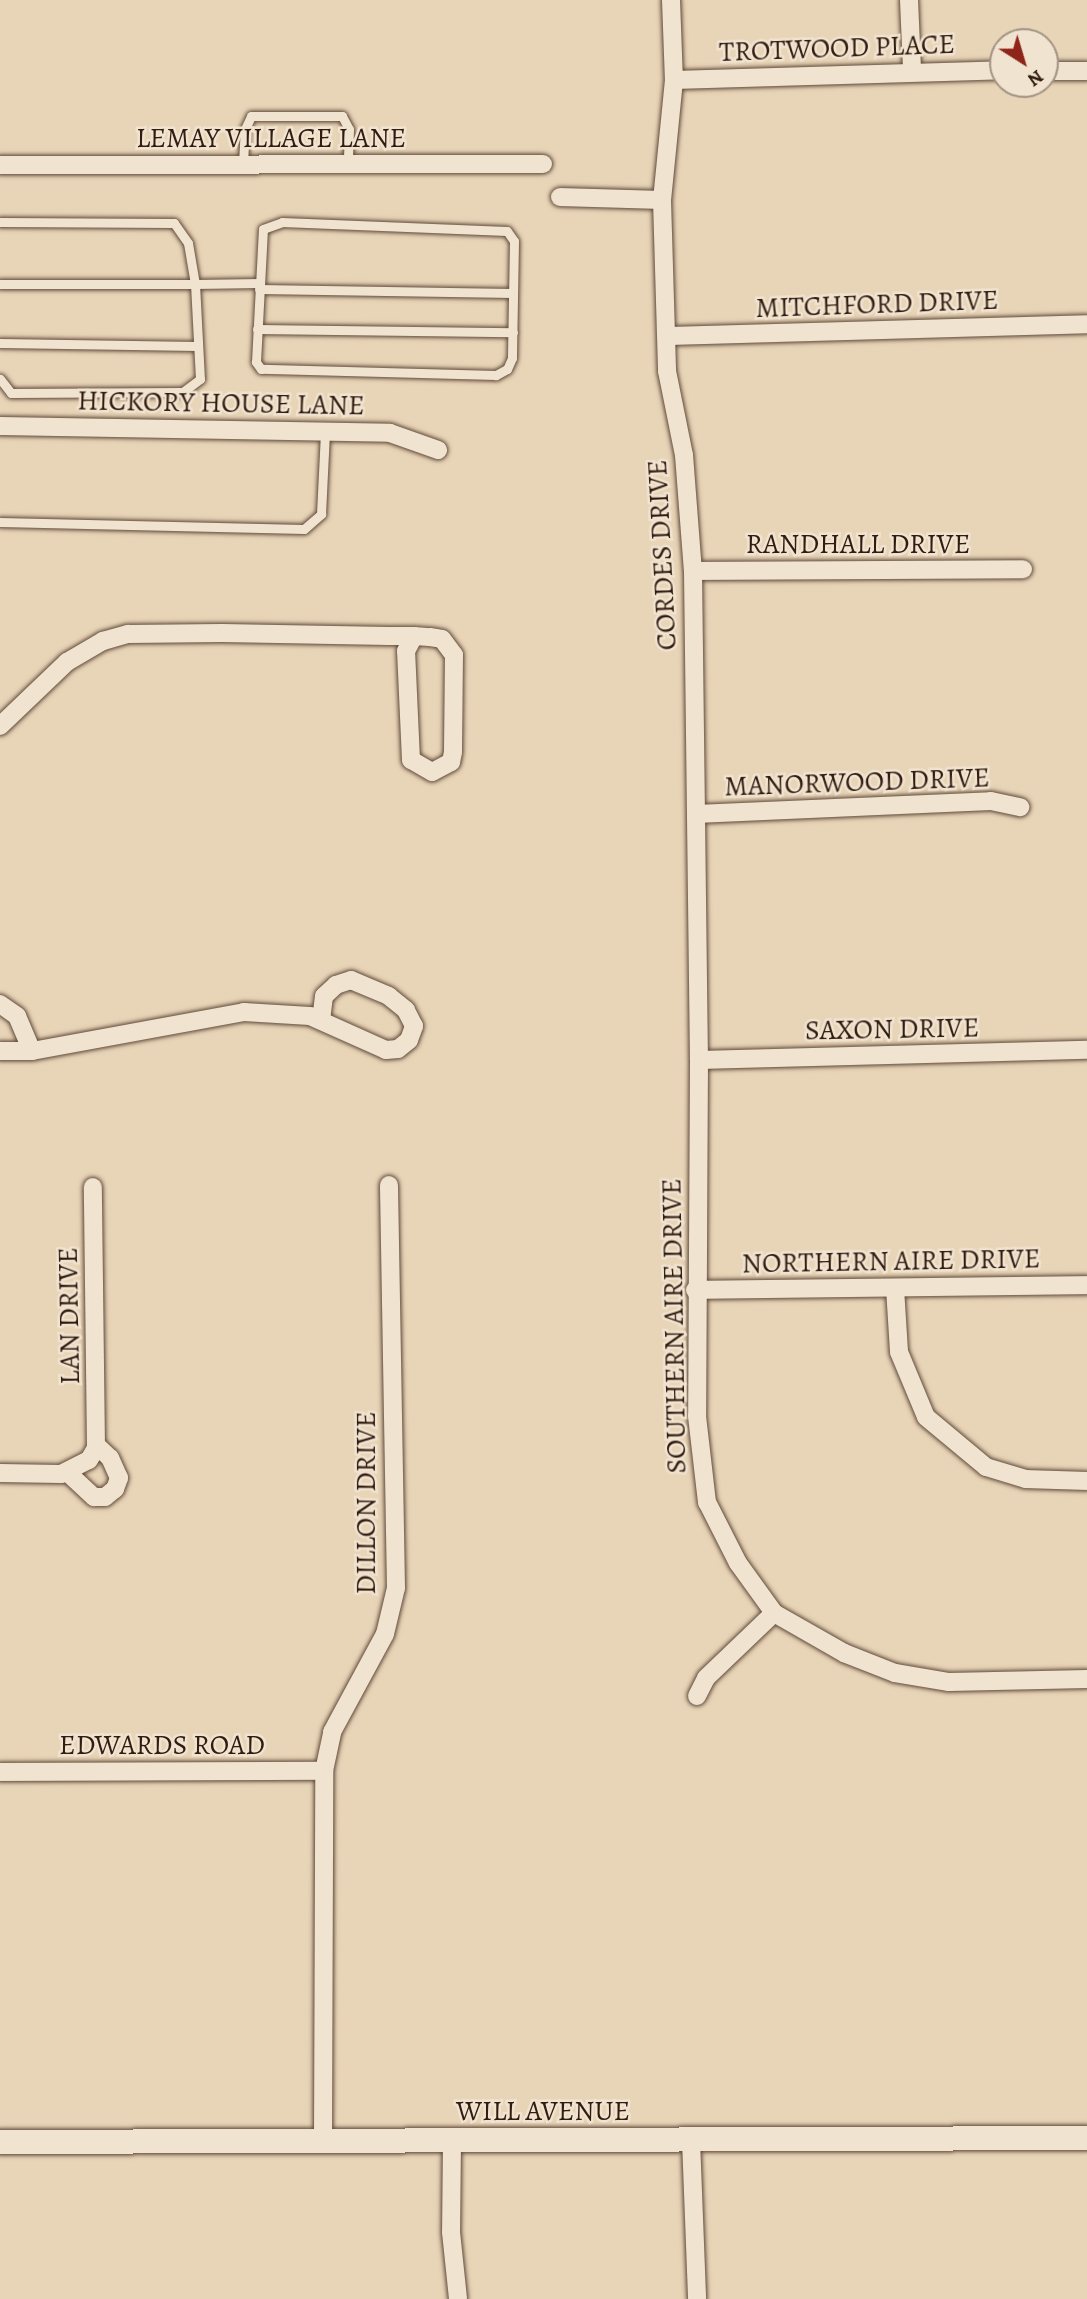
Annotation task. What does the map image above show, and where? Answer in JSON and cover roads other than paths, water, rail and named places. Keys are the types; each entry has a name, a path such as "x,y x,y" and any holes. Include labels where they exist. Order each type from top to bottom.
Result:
{"street":[{"name":"CORDES DRIVE","path":"671,0 674,80 662,200 669,336 667,371 684,455 693,571 698,1110"},
{"path":"909,0 912,70"},
{"name":"TROTWOOD PLACE","path":"674,80 912,70 989,71"},
{"path":"1059,71 1087,71"},
{"name":"LEMAY VILLAGE LANE","path":"0,165 543,164"},
{"path":"560,197 662,200"},
{"name":"MITCHFORD DRIVE","path":"669,336 1087,324"},
{"name":"HICKORY HOUSE LANE","path":"0,426 390,432 438,450"},
{"name":"RANDHALL DRIVE","path":"693,571 1023,569"},
{"path":"0,726 67,662 103,641 128,634 414,636 442,639 454,655 453,752 451,762 432,772 411,760 406,651 414,636"},
{"name":"MANORWOOD DRIVE","path":"696,814 991,801 1020,807"},
{"path":"0,1051 32,1051 244,1012 281,1011 321,1020 386,1049 398,1049 410,1040 414,1026 406,1010 389,996 351,980 336,985 324,996 321,1020"},
{"path":"0,1004 17,1016 32,1051"},
{"name":"SAXON DRIVE","path":"699,1060 1087,1050"},
{"name":"SOUTHERN AIRE DRIVE","path":"698,1110 695,1290 698,1430 706,1502 738,1563 774,1613 844,1653 895,1673 949,1682 1087,1679"},
{"name":"DILLON DRIVE","path":"323,2141 324,1771 332,1732 385,1634 396,1588 389,1185"},
{"name":"LAN DRIVE","path":"93,1187 96,1445"},
{"name":"NORTHERN AIRE DRIVE","path":"695,1290 1087,1285"},
{"path":"895,1288 899,1352 926,1418 986,1467 1026,1479 1087,1481"},
{"path":"0,1473 67,1472 89,1460 96,1445 110,1458 119,1478 115,1489 105,1497 93,1497 67,1472"},
{"path":"697,1696 706,1678 774,1613"},
{"name":"EDWARDS ROAD","path":"0,1772 324,1771"},
{"name":"WILL AVENUE","path":"0,2142 1087,2138"},
{"path":"691,2140 697,2299"},
{"path":"452,2141 451,2232 458,2299"}],"lane":[{"path":"243,164 245,129 251,116 342,116 349,129 348,164"},
{"path":"0,222 174,223 188,243 195,284 200,379 183,393 11,393 0,379"},
{"path":"269,224 498,228 514,241 512,358 507,369 496,375 268,371 256,362 259,286 263,229 269,224"},
{"path":"0,284 195,284 513,293"},
{"path":"257,329 513,332"},
{"path":"0,343 197,345"},
{"path":"0,522 304,529 321,514 325,431"}]}
